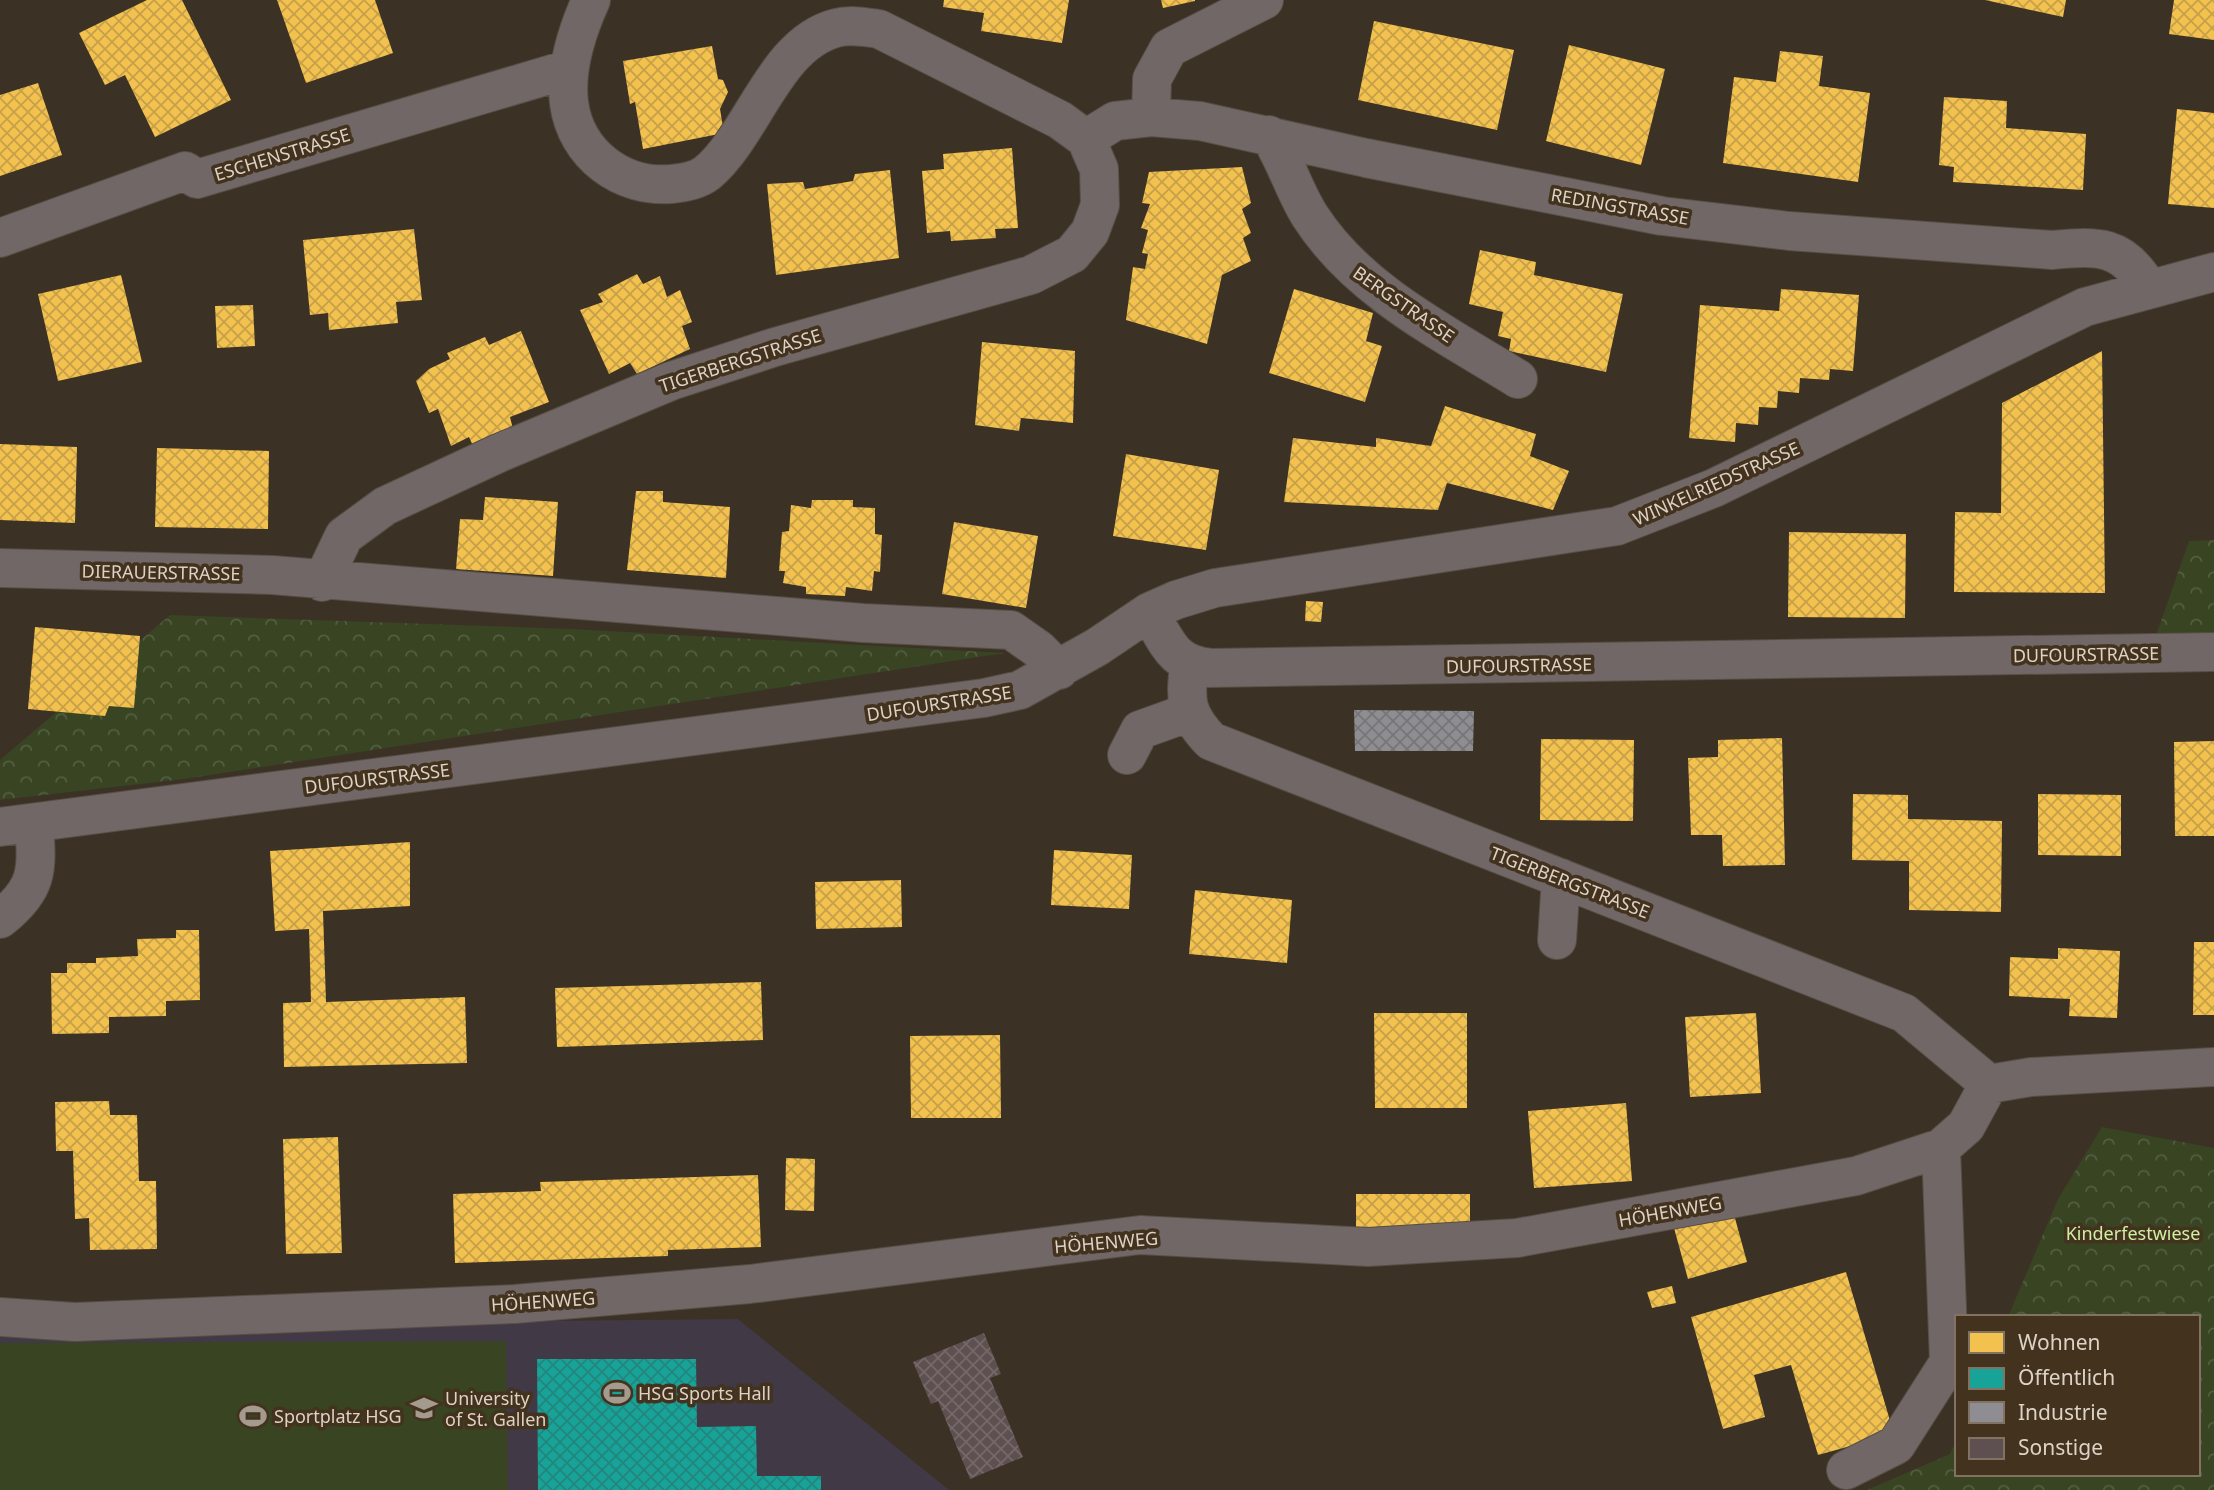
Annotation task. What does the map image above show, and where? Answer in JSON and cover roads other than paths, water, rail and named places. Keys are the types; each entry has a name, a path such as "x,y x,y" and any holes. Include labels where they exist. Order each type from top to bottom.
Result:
{"street":[{"path":"591,0 569,69 569,104 578,131 592,155 613,172 647,183 682,183 704,175 721,159 788,62 810,41 835,28 879,29 1060,120 1086,139"},
{"path":"1151,117 1152,79 1170,48 1264,0"},
{"name":"ESCHENSTRASSE","path":"0,238 184,171 197,179 569,69"},
{"name":"REDINGSTRASSE","path":"1086,139 1115,121 1151,117 1200,121 1496,183 1726,225 2052,250 2095,247 2116,253 2129,261 2148,288"},
{"name":"BERGSTRASSE","path":"1269,135 1309,215 1349,267 1437,329 1518,379"},
{"name":"TIGERBERGSTRASSE","path":"322,582 344,536 385,506 499,453 671,381 775,347 1031,275 1072,254 1090,232 1100,205 1099,169 1086,139"},
{"name":"WINKELRIEDSTRASSE","path":"1149,612 1215,588 1618,526 1714,488 2085,307 2214,272"},
{"name":"DIERAUERSTRASSE","path":"0,568 272,575 322,582"},
{"path":"322,582 863,623 1011,630 1038,649 1059,670"},
{"path":"1127,755 1140,730 1160,720 1190,712 1186,694 1189,665 1173,651 1149,612"},
{"name":"DUFOURSTRASSE","path":"17,825 984,698 1020,690 1059,670 1149,612"},
{"name":"DUFOURSTRASSE","path":"1189,665 1508,666 2214,652"},
{"name":"TIGERBERGSTRASSE","path":"1190,712 1192,721 1211,741 1904,1013 1989,1084"},
{"path":"0,919 26,892 37,869 17,825"},
{"path":"1557,940 1560,878"},
{"path":"1989,1084 2031,1077 2214,1067"},
{"name":"HÖHENWEG","path":"0,1317 75,1322 516,1304 750,1284 1140,1235 1367,1247 1517,1238 1857,1175 1941,1148 1966,1126 1989,1084"},
{"path":"1846,1470 1896,1445 1949,1362 1941,1148"}],"place":[{"name":"HSG Sports Hall","path":"617,1393"},
{"name":"University of St. Gallen","path":"424,1408"},
{"name":"Sportplatz HSG","path":"253,1416"}],"park label":[{"name":"Kinderfestwiese","path":"2133,1233"}]}
